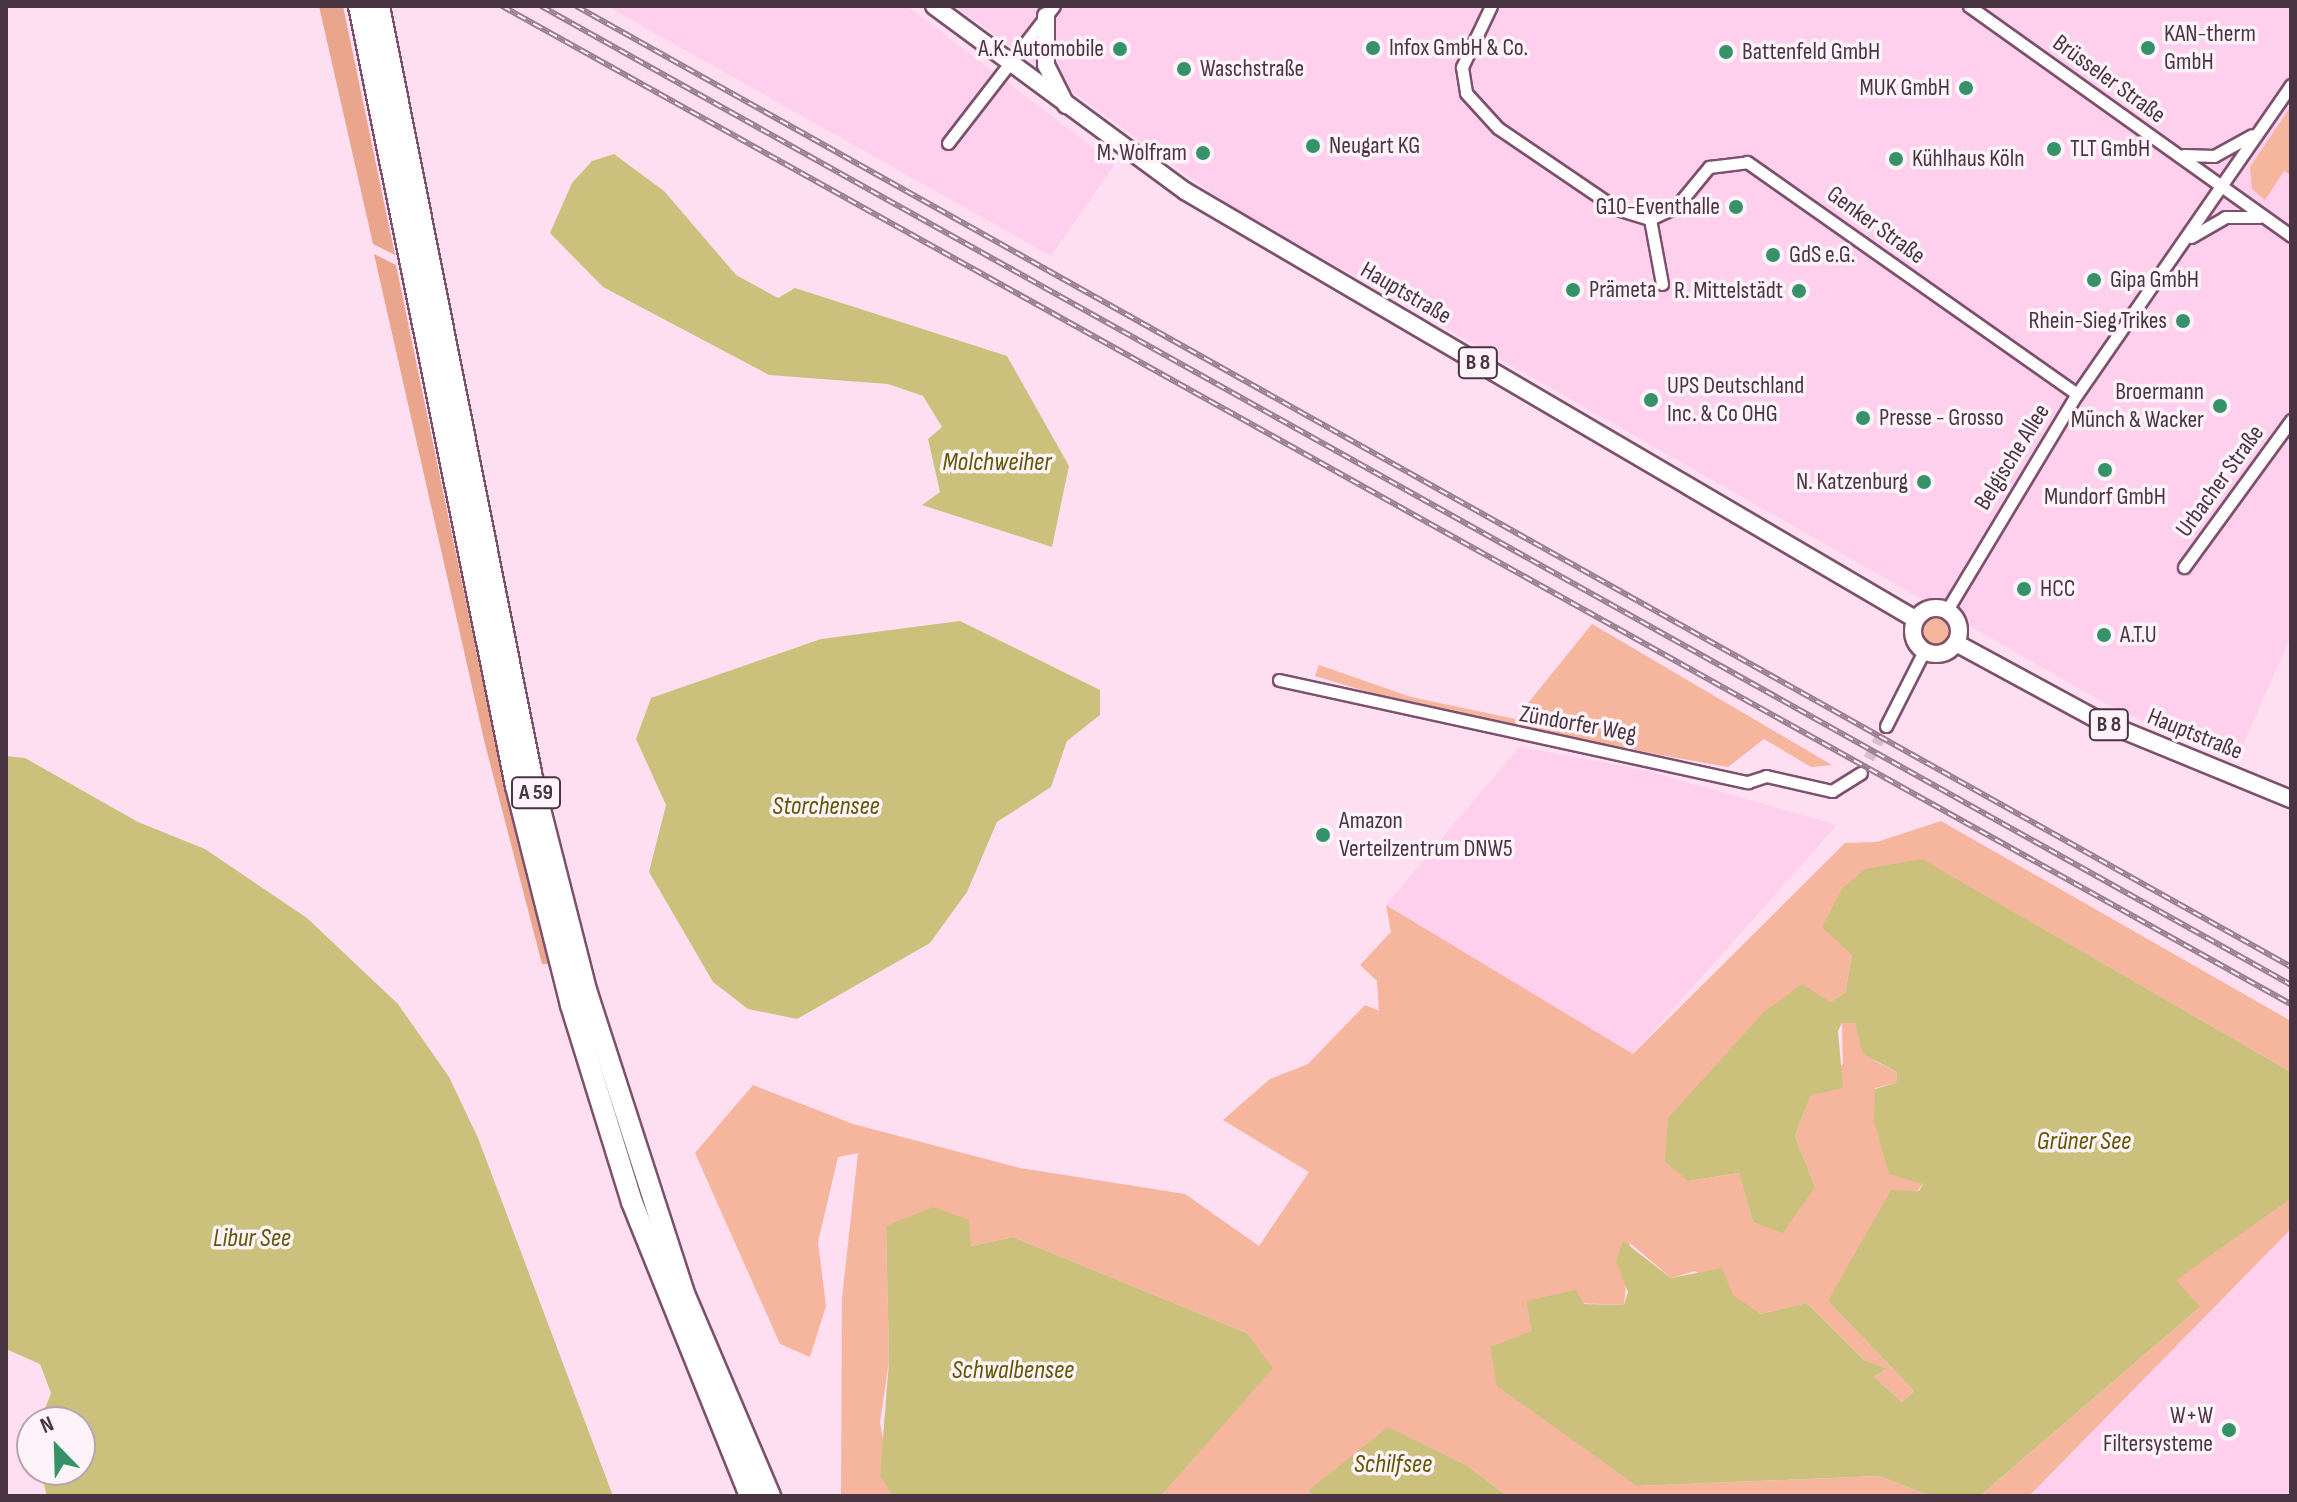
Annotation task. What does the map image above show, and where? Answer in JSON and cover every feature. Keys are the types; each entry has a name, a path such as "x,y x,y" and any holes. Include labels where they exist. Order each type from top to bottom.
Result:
{"highway":[{"name":"A 59","path":"359,6 516,786 571,1005 647,1245 750,1496"},
{"name":"A 59","path":"379,6 532,778 587,993 683,1291 770,1496"}],"main road":[{"name":"B 8","path":"934,6 1010,64"},
{"path":"1050,11 1046,65 1068,110"},
{"name":"Hauptstraße","path":"1010,64 1068,110 1185,191 1915,619"},
{"path":"1926,609 1947,610 1957,621 1956,643 1945,652 1924,651 1912,633 1915,619 1926,609"},
{"name":"Hauptstraße","path":"1956,643 2098,720 2291,799"}],"street":[{"path":"1491,6 1462,67 1466,93 1532,151 1617,209 1650,219 1662,284"},
{"name":"Brüsseler Straße","path":"1969,6 2291,236"},
{"path":"948,143 1050,11"},
{"name":"Belgische Allee","path":"1947,610 2077,394 2291,85"},
{"name":"Belgische Allee","path":"2177,154 2214,156 2256,133"},
{"name":"Genker Straße","path":"1650,219 1676,207 1709,167 1747,162 2077,394"},
{"path":"2176,251 2225,217 2267,219"},
{"name":"Urbacher Straße","path":"2184,567 2291,420"},
{"path":"1886,726 1924,651"},
{"name":"Zündorfer Weg","path":"1279,680 1748,782 1766,776 1832,791 1861,773"}],"shaded area":[{"path":"319,6 343,6 395,255 373,244"},
{"path":"607,6 907,6 1115,164 1051,256"},
{"path":"955,6 2291,6 2291,636 2235,763 2110,706 1227,204"},
{"path":"2291,106 2291,175 2284,171 2265,200 2252,189 2250,167"},
{"path":"374,254 396,265 496,746 549,964 542,964 485,744"},
{"path":"1935,615 1946,620 1951,631 1946,642 1935,647 1924,642 1919,631 1924,620"},
{"path":"1592,624 1832,765 1811,767 1764,739 1728,767 1405,703 1315,676 1319,665 1411,697 1515,719"},
{"path":"1519,747 1644,770 1837,825 1633,1054 1386,905"},
{"path":"1941,821 2291,1021 2291,1072 2022,917 1852,955 1845,993 1830,1002 1688,1181 1739,1173 1753,1222 1815,1187 1795,1136 1811,1095 1843,1064 1842,1023 1855,1023 1875,1061 1897,1072 1896,1083 1875,1088 1882,1142 1923,1184 1828,1301 1914,1391 1902,1402 1874,1377 1886,1370 1864,1360 1807,1303 1761,1314 1695,1271 1671,1278 1630,1243 1624,1305 1526,1301 1533,1331 1637,1486 1879,1476 1931,1496 1507,1496 1469,1467 1310,1489 1312,1496 1161,1496 1272,1368 1247,1333 1013,1237 971,1246 886,1227 889,1361 880,1422 893,1496 841,1496 842,1298 858,1153 838,1157 818,1242 826,1306 810,1357 780,1344 695,1153 753,1085 853,1124 1020,1168 1185,1194 1259,1246 1309,1172 1223,1120 1270,1079 1308,1064 1365,1005 1379,1011 1377,981 1360,965 1391,932 1386,905 1633,1054 1845,843 1877,842"},
{"path":"2291,1199 2291,1229 2029,1496 1980,1496 2199,1308 2175,1280"},
{"path":"2291,1229 2291,1496 2029,1496"}],"water":[{"name":"Molchweiher","path":"614,154 664,191 736,275 778,298 795,288 1007,356 1069,466 1052,547 922,505 940,492 928,439 942,427 923,396 888,384 769,375 603,287 550,233 572,183 592,161"},
{"name":"Storchensee","path":"960,621 1100,690 1100,715 1067,741 1051,787 997,822 967,892 930,943 797,1019 748,1009 713,982 649,872 666,805 636,739 651,698 821,639"},
{"name":"Libur See","path":"6,756 25,758 138,822 205,849 307,918 398,1004 449,1077 478,1138 613,1496 47,1496 44,1486 96,1486 96,1406 46,1406 51,1393 40,1364 6,1349"},
{"name":"Grüner See","path":"1922,859 2291,1072 2291,1199 2176,1280 2200,1307 1980,1496 1931,1496 1879,1476 1637,1486 1497,1386 1490,1347 1532,1331 1526,1301 1576,1290 1584,1304 1624,1305 1628,1292 1616,1262 1623,1241 1671,1278 1722,1268 1733,1295 1761,1314 1807,1303 1864,1360 1887,1369 1874,1377 1902,1402 1914,1391 1828,1301 1891,1190 1919,1191 1923,1184 1889,1174 1874,1121 1875,1089 1896,1083 1897,1072 1863,1054 1855,1023 1842,1023 1838,1031 1843,1088 1811,1095 1795,1136 1815,1187 1783,1233 1753,1222 1739,1173 1688,1181 1665,1162 1668,1118 1764,1012 1802,984 1830,1002 1845,993 1852,955 1822,927 1842,889 1865,869"},
{"name":"Schwalbensee","path":"933,1207 969,1220 971,1246 1013,1237 1247,1333 1273,1368 1161,1496 893,1496 880,1476 889,1361 886,1226"},
{"name":"Schilfsee","path":"1388,1427 1469,1467 1507,1496 1312,1496 1309,1490"}],"tunnel":[{"path":"1861,773 1886,726"}],"railway":[{"path":"502,6 2291,1004"},
{"path":"541,6 2291,985"},
{"path":"576,6 2291,967"}],"place":[{"name":"Infox GmbH & Co.","path":"1373,48"},
{"name":"KAN-therm GmbH","path":"2148,48"},
{"name":"A.K. Automobile","path":"1120,49"},
{"name":"Battenfeld GmbH","path":"1726,52"},
{"name":"Waschstraße","path":"1184,69"},
{"name":"MUK GmbH","path":"1966,88"},
{"name":"Neugart KG","path":"1313,146"},
{"name":"TLT GmbH","path":"2054,149"},
{"name":"M. Wolfram","path":"1203,153"},
{"name":"Kühlhaus Köln","path":"1896,159"},
{"name":"G10-Eventhalle","path":"1736,207"},
{"name":"GdS e.G.","path":"1773,255"},
{"name":"Gipa GmbH","path":"2094,280"},
{"name":"Prämeta","path":"1573,290"},
{"name":"R. Mittelstädt","path":"1799,291"},
{"name":"Rhein-Sieg Trikes","path":"2183,321"},
{"name":"UPS Deutschland Inc. & Co OHG","path":"1651,400"},
{"name":"Broermann Münch & Wacker","path":"2220,406"},
{"name":"Presse - Grosso","path":"1863,418"},
{"name":"Mundorf GmbH","path":"2105,470"},
{"name":"N. Katzenburg","path":"1924,482"},
{"name":"HCC","path":"2024,589"},
{"name":"A.T.U","path":"2104,635"},
{"name":"Amazon Verteilzentrum DNW5","path":"1323,835"},
{"name":"W+W Filtersysteme","path":"2229,1430"}]}
